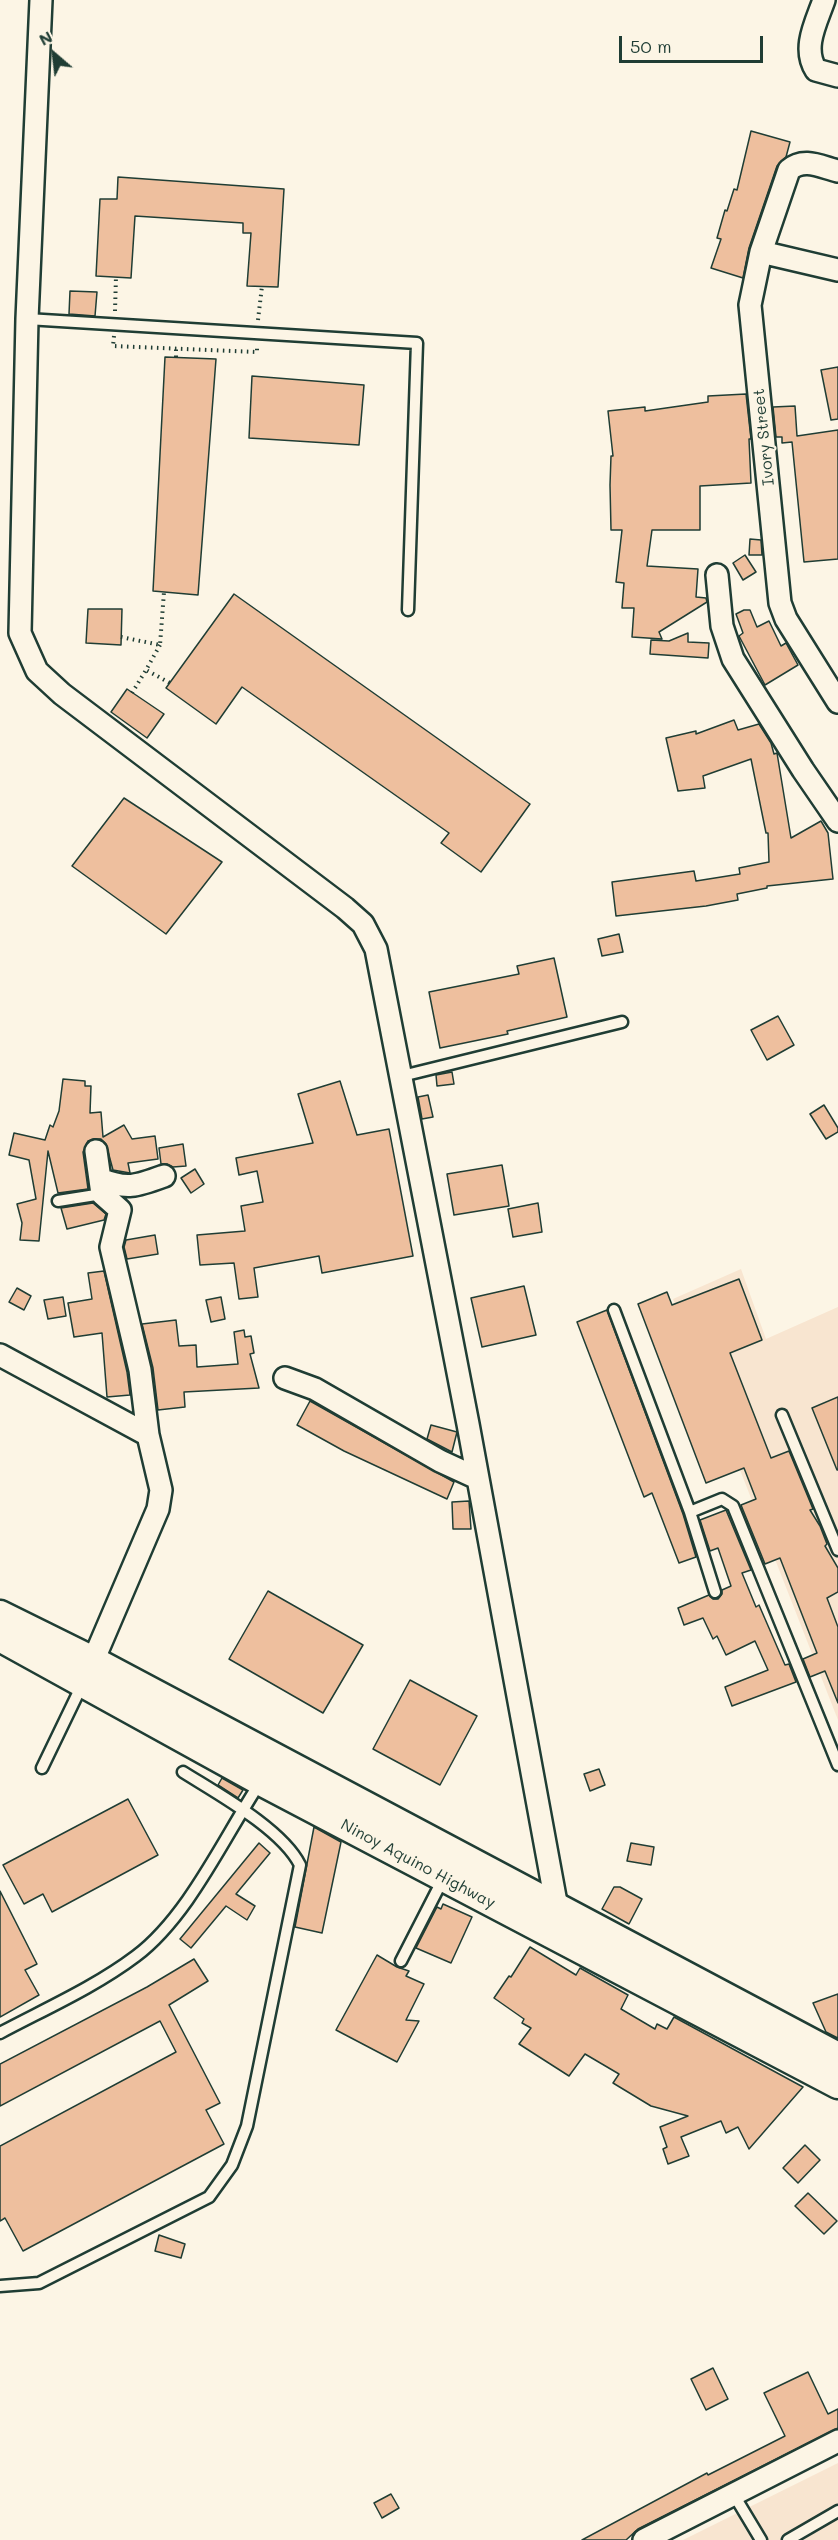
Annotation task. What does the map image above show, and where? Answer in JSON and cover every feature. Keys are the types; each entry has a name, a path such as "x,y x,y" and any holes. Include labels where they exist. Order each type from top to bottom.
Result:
{"main road":[{"name":"Ninoy Aquino Highway","path":"0,1615 261,1781 838,2056"},
{"name":"Ninoy Aquino Highway","path":"0,1638 88,1672 460,1877 557,1908 585,1937 838,2084"}],"street":[{"path":"41,0 27,319 20,633 37,671 62,694 345,908 363,924 376,949 402,1076 557,1908"},
{"path":"824,0 808,48 816,70 838,76"},
{"name":"Ivory Street","path":"838,171 804,162 796,164 789,170 761,252 750,305 780,603 786,619 838,702"},
{"path":"761,252 838,270"},
{"path":"717,575 722,626 733,659 803,770 838,820"},
{"path":"88,1672 158,1509 161,1490 148,1435 140,1370 111,1247 120,1210 101,1186 96,1151"},
{"path":"101,1186 139,1186 164,1176"},
{"path":"0,1355 148,1435"},
{"path":"285,1378 315,1389 402,1440 477,1478"},
{"path":"644,2540 838,2441"}],"lane":[{"path":"27,319 417,343 408,610"},
{"path":"402,1076 622,1022"},
{"path":"58,1201 101,1186"},
{"path":"614,1310 690,1512 715,1592"},
{"path":"782,1415 838,1550"},
{"path":"690,1512 722,1498 733,1506 838,1765"},
{"path":"42,1768 88,1672"},
{"path":"0,2286 39,2283 209,2197 232,2165 247,2126 300,1865 293,1852 243,1809 183,1772"},
{"path":"0,2033 136,1956 169,1924 185,1904 261,1781"},
{"path":"401,1961 460,1877"},
{"path":"734,2495 761,2540"},
{"path":"788,2540 838,2511"}],"path":[{"path":"105,313 115,313 116,276"},
{"path":"176,348 176,357"},
{"path":"132,693 160,645 164,592"},
{"path":"121,637 160,645"},
{"path":"146,670 170,683"}],"shaded area":[{"path":"741,1269 766,1339 838,1307 838,1720 673,1299"},
{"path":"838,2463 838,2540 683,2540"}],"building":[{"path":"751,131 790,142 786,157 777,166 749,248 743,278 711,268 721,239 717,238 725,210 727,211 734,189 737,190"},
{"path":"118,177 284,189 278,287 247,286 251,233 243,233 243,223 135,216 131,278 96,276 100,199 117,199"},
{"path":"70,291 97,292 95,316 69,314"},
{"path":"165,357 216,359 198,595 153,591"},
{"path":"838,367 838,419 831,420 821,370"},
{"path":"252,376 364,385 359,445 249,438"},
{"path":"746,394 751,439 749,439 751,483 700,486 700,530 652,530 647,566 698,569 696,597 706,598 707,602 659,632 662,639 632,637 634,608 622,608 624,583 616,582 622,530 611,530 610,485 611,456 613,456 608,411 645,407 645,411 708,402 708,396"},
{"path":"795,406 797,436 838,430 838,559 804,562 792,442 782,443 782,437 776,437 773,407"},
{"path":"750,539 761,540 762,555 749,555"},
{"path":"745,555 756,572 743,580 733,563"},
{"path":"234,594 530,804 481,872 441,843 449,833 242,687 216,724 166,688"},
{"path":"88,609 122,609 121,645 86,643"},
{"path":"750,610 757,627 769,621 781,646 786,643 798,665 765,685 739,636 743,633 736,614"},
{"path":"688,633 688,642 709,643 708,658 650,654 651,640 669,641"},
{"path":"127,689 164,714 147,738 111,712"},
{"path":"734,720 738,730 759,724 771,743 774,754 777,753 791,838 821,821 828,833 833,879 767,886 767,888 737,894 738,900 706,906 616,916 612,882 694,871 696,881 740,874 739,868 769,862 768,833 766,833 751,759 703,776 705,788 678,791 666,738 696,731 696,734"},
{"path":"124,798 222,862 166,934 72,866"},
{"path":"619,934 623,952 602,956 598,939"},
{"path":"554,958 567,1017 507,1031 508,1034 440,1048 429,992 519,974 517,966"},
{"path":"778,1016 794,1045 767,1060 751,1030"},
{"path":"452,1072 454,1084 437,1086 436,1075"},
{"path":"63,1079 85,1081 85,1086 91,1086 90,1113 101,1112 103,1137 124,1125 132,1139 155,1136 158,1159 128,1163 130,1173 113,1170 106,1144 101,1139 88,1141 83,1152 88,1189 58,1193 48,1151 39,1241 20,1240 22,1223 17,1204 36,1199 29,1160 9,1155 14,1133 45,1140 50,1125 53,1127 59,1111"},
{"path":"340,1081 357,1135 389,1129 413,1256 322,1273 319,1256 254,1268 258,1297 239,1299 234,1263 200,1265 197,1235 245,1231 241,1206 263,1202 257,1171 239,1175 236,1158 313,1143 298,1094"},
{"path":"428,1095 433,1117 422,1119 418,1097"},
{"path":"824,1105 838,1128 838,1132 826,1139 810,1114"},
{"path":"183,1144 186,1166 173,1167 161,1164 159,1148"},
{"path":"502,1165 509,1206 454,1215 447,1174"},
{"path":"195,1169 204,1184 191,1193 181,1178"},
{"path":"93,1203 106,1214 104,1220 67,1229 61,1208"},
{"path":"538,1203 542,1232 513,1237 508,1209"},
{"path":"155,1235 158,1254 127,1259 124,1247 126,1240"},
{"path":"104,1271 130,1395 107,1397 102,1333 74,1337 68,1303 92,1299 88,1273"},
{"path":"739,1279 762,1340 730,1353 771,1458 789,1451 813,1509 810,1510 827,1544 825,1546 838,1568 838,1592 827,1598 838,1627 838,1703 825,1671 810,1677 803,1659 817,1653 780,1558 765,1564 741,1505 756,1499 744,1468 706,1483 638,1304 667,1292 672,1305"},
{"path":"524,1286 536,1335 482,1347 471,1298"},
{"path":"17,1288 31,1296 24,1310 9,1302"},
{"path":"63,1297 66,1316 48,1319 44,1300"},
{"path":"221,1297 225,1319 211,1322 206,1300"},
{"path":"607,1310 683,1514 696,1557 679,1563 652,1493 644,1497 577,1322"},
{"path":"176,1320 179,1346 196,1345 197,1367 238,1364 234,1332 244,1330 245,1337 251,1336 254,1353 250,1354 259,1388 184,1392 185,1407 158,1410 153,1368 142,1324"},
{"path":"838,1397 838,1470 837,1470 812,1408"},
{"path":"310,1401 454,1482 447,1499 344,1451 297,1425"},
{"path":"431,1425 457,1432 452,1452 427,1439"},
{"path":"469,1501 471,1529 453,1529 452,1502"},
{"path":"726,1510 751,1570 742,1573 756,1607 759,1605 785,1665 789,1664 796,1682 732,1706 725,1687 768,1670 755,1641 726,1655 717,1636 713,1639 703,1618 684,1625 678,1608 709,1595 713,1599 718,1599 722,1590 731,1586 718,1548 710,1551 700,1520"},
{"path":"268,1591 363,1645 323,1713 229,1659"},
{"path":"410,1680 477,1716 440,1785 373,1749"},
{"path":"599,1769 605,1785 590,1791 584,1774"},
{"path":"222,1778 243,1790 238,1798 218,1785"},
{"path":"128,1799 158,1855 52,1912 43,1894 24,1904 3,1865"},
{"path":"314,1827 341,1842 322,1933 295,1927"},
{"path":"259,1843 270,1853 236,1894 255,1906 247,1920 226,1906 191,1948 180,1939"},
{"path":"631,1843 654,1847 651,1865 627,1861"},
{"path":"614,1887 620,1887 642,1899 629,1924 602,1909"},
{"path":"0,1891 37,1964 25,1970 39,1995 0,2017"},
{"path":"443,1904 472,1917 451,1963 416,1948 437,1907 441,1909"},
{"path":"530,1947 576,1975 580,1968 628,1995 621,2009 655,2029 657,2024 667,2029 674,2017 803,2087 749,2149 738,2127 726,2133 721,2121 681,2137 689,2156 668,2164 663,2149 667,2147 660,2127 688,2116 651,2106 613,2083 619,2074 585,2054 569,2076 519,2044 531,2028 522,2023 524,2019 494,1998"},
{"path":"377,1955 409,1971 406,1976 424,1984 406,2020 419,2021 397,2062 336,2030"},
{"path":"194,1959 208,1981 169,2005 220,2103 206,2110 224,2144 23,2251 5,2218 0,2221 0,2146 176,2052 160,2021 0,2106 0,2064 147,1987"},
{"path":"838,1994 838,2038 826,2032 813,2003"},
{"path":"805,2145 820,2160 798,2183 783,2168"},
{"path":"808,2193 837,2221 824,2234 795,2206"},
{"path":"159,2235 185,2244 181,2258 155,2251"},
{"path":"713,2368 728,2399 706,2410 691,2379"},
{"path":"808,2372 828,2414 838,2409 838,2428 638,2529 626,2540 582,2540 707,2473 708,2475 785,2436 764,2393"},
{"path":"391,2494 399,2508 382,2518 374,2503"}]}
